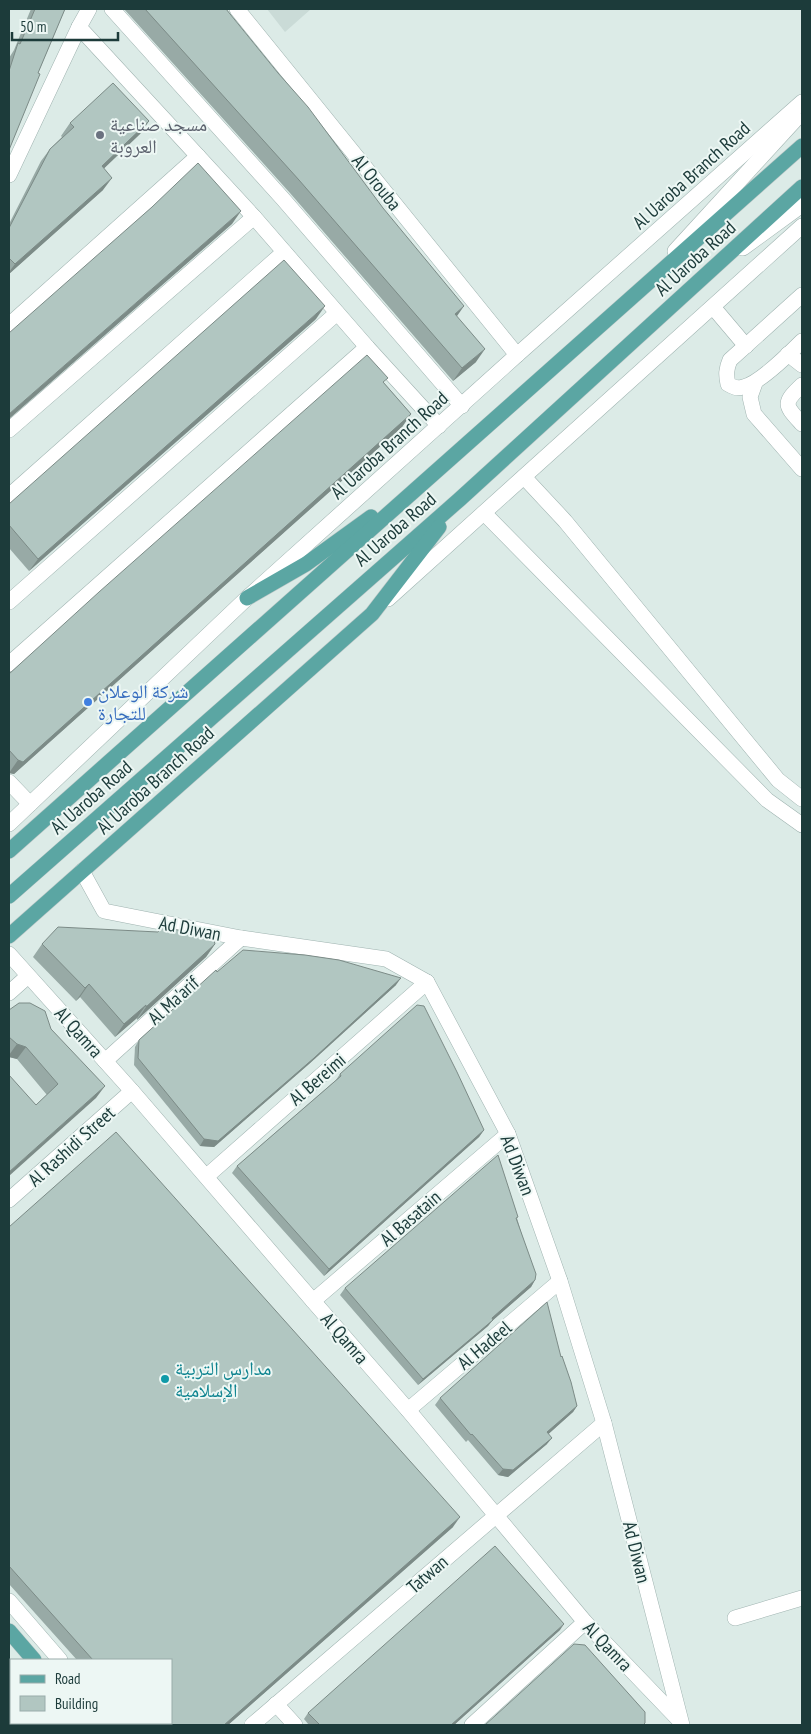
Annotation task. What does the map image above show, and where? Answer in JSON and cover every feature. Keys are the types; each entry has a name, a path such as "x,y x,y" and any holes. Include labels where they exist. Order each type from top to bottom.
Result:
{"main road":[{"name":"Al Uaroba Road","path":"9,850 802,146"},
{"name":"Al Uaroba Road","path":"9,896 346,598 460,500 802,187"},
{"path":"247,598 306,564 437,470"},
{"name":"Al Uaroba Branch Road","path":"9,936 372,614 460,500"},
{"path":"9,1631 33,1659"}],"street":[{"path":"9,175 78,27 89,9"},
{"path":"112,9 277,192 462,406"},
{"name":"Al Orouba","path":"237,9 517,355"},
{"path":"78,27 254,217 366,347 439,426"},
{"name":"Al Uaroba Branch Road","path":"9,824 247,598 802,102"},
{"path":"637,293 802,112"},
{"path":"9,325 198,156"},
{"path":"705,275 802,205"},
{"path":"9,430 254,217"},
{"name":"Al Uaroba Branch Road","path":"372,614 802,226"},
{"path":"9,496 284,252"},
{"path":"802,295 730,360 726,368 728,384 735,388 743,388 755,383 802,341"},
{"path":"713,307 746,346"},
{"path":"9,602 337,313"},
{"path":"9,664 366,347"},
{"path":"788,354 802,365"},
{"path":"755,383 750,397 754,414 802,469"},
{"path":"802,385 788,398 787,404 791,412 802,424"},
{"path":"524,477 565,521 778,780 802,799"},
{"path":"484,513 767,800 802,825"},
{"path":"9,782 30,804"},
{"name":"Ad Diwan","path":"82,870 104,912 241,938 386,959 427,982 508,1134 560,1281 604,1423 680,1724"},
{"name":"Al Ma'arif","path":"105,1061 241,938"},
{"name":"Al Qamra","path":"9,954 207,1176 408,1410 585,1622 680,1724"},
{"path":"9,992 28,976"},
{"name":"Al Bereimi","path":"207,1176 427,982"},
{"name":"Al Rashidi Street","path":"9,1200 132,1091"},
{"name":"Al Basatain","path":"313,1301 508,1134"},
{"name":"Al Hadeel","path":"408,1410 560,1281"},
{"name":"Tatwan","path":"252,1725 604,1423"},
{"path":"735,1618 802,1598"},
{"path":"9,1601 59,1659"},
{"path":"472,1725 585,1622"},
{"path":"276,1704 295,1725"}],"shaded area":[{"path":"267,9 311,9 285,32"}],"building":[{"path":"35,9 65,9 9,150 9,71 18,43 20,44"},
{"path":"145,9 226,9 308,107 383,208 464,306 455,314 485,349 462,368 299,180"},
{"path":"113,83 149,121 102,166 112,178 15,264 9,258 9,228 50,149 74,127 70,123"},
{"path":"198,163 241,211 9,414 9,333 152,207"},
{"path":"284,260 325,306 38,559 9,525 9,504"},
{"path":"367,355 388,378 383,382 411,414 23,762 18,760 9,750 9,674"},
{"path":"58,927 158,932 163,927 213,937 215,944 146,1007 146,1005 124,1024 89,984 85,988 42,944"},
{"path":"243,950 339,960 401,978 314,1058 218,1141 204,1139 138,1058 139,1040 216,970 217,972"},
{"path":"19,1003 30,1003 45,1011 51,1029 105,1086 9,1172 9,1075 36,1105 58,1084 26,1047 17,1044 9,1037 9,1010"},
{"path":"417,1005 424,1006 484,1130 329,1269 237,1166 341,1076 340,1074"},
{"name":"مدارس التربية الإسلامية","path":"116,1132 460,1517 224,1725 150,1724 172,1724 172,1659 92,1659 9,1566 9,1227"},
{"path":"498,1155 518,1217 516,1218 536,1274 535,1280 492,1318 493,1320 423,1379 345,1288"},
{"path":"547,1302 561,1357 571,1382 577,1406 547,1432 552,1438 513,1470 503,1469 440,1398"},
{"path":"495,1546 564,1624 451,1725 320,1725 308,1713"},
{"path":"574,1644 585,1645 645,1712 645,1723 643,1725 485,1725"}],"place":[{"name":"مسجد صناعية العروبة","path":"100,135"},
{"name":"شركة الوعلان للتجارة","path":"88,702"},
{"name":"مدارس التربية الإسلامية","path":"165,1379"}]}
